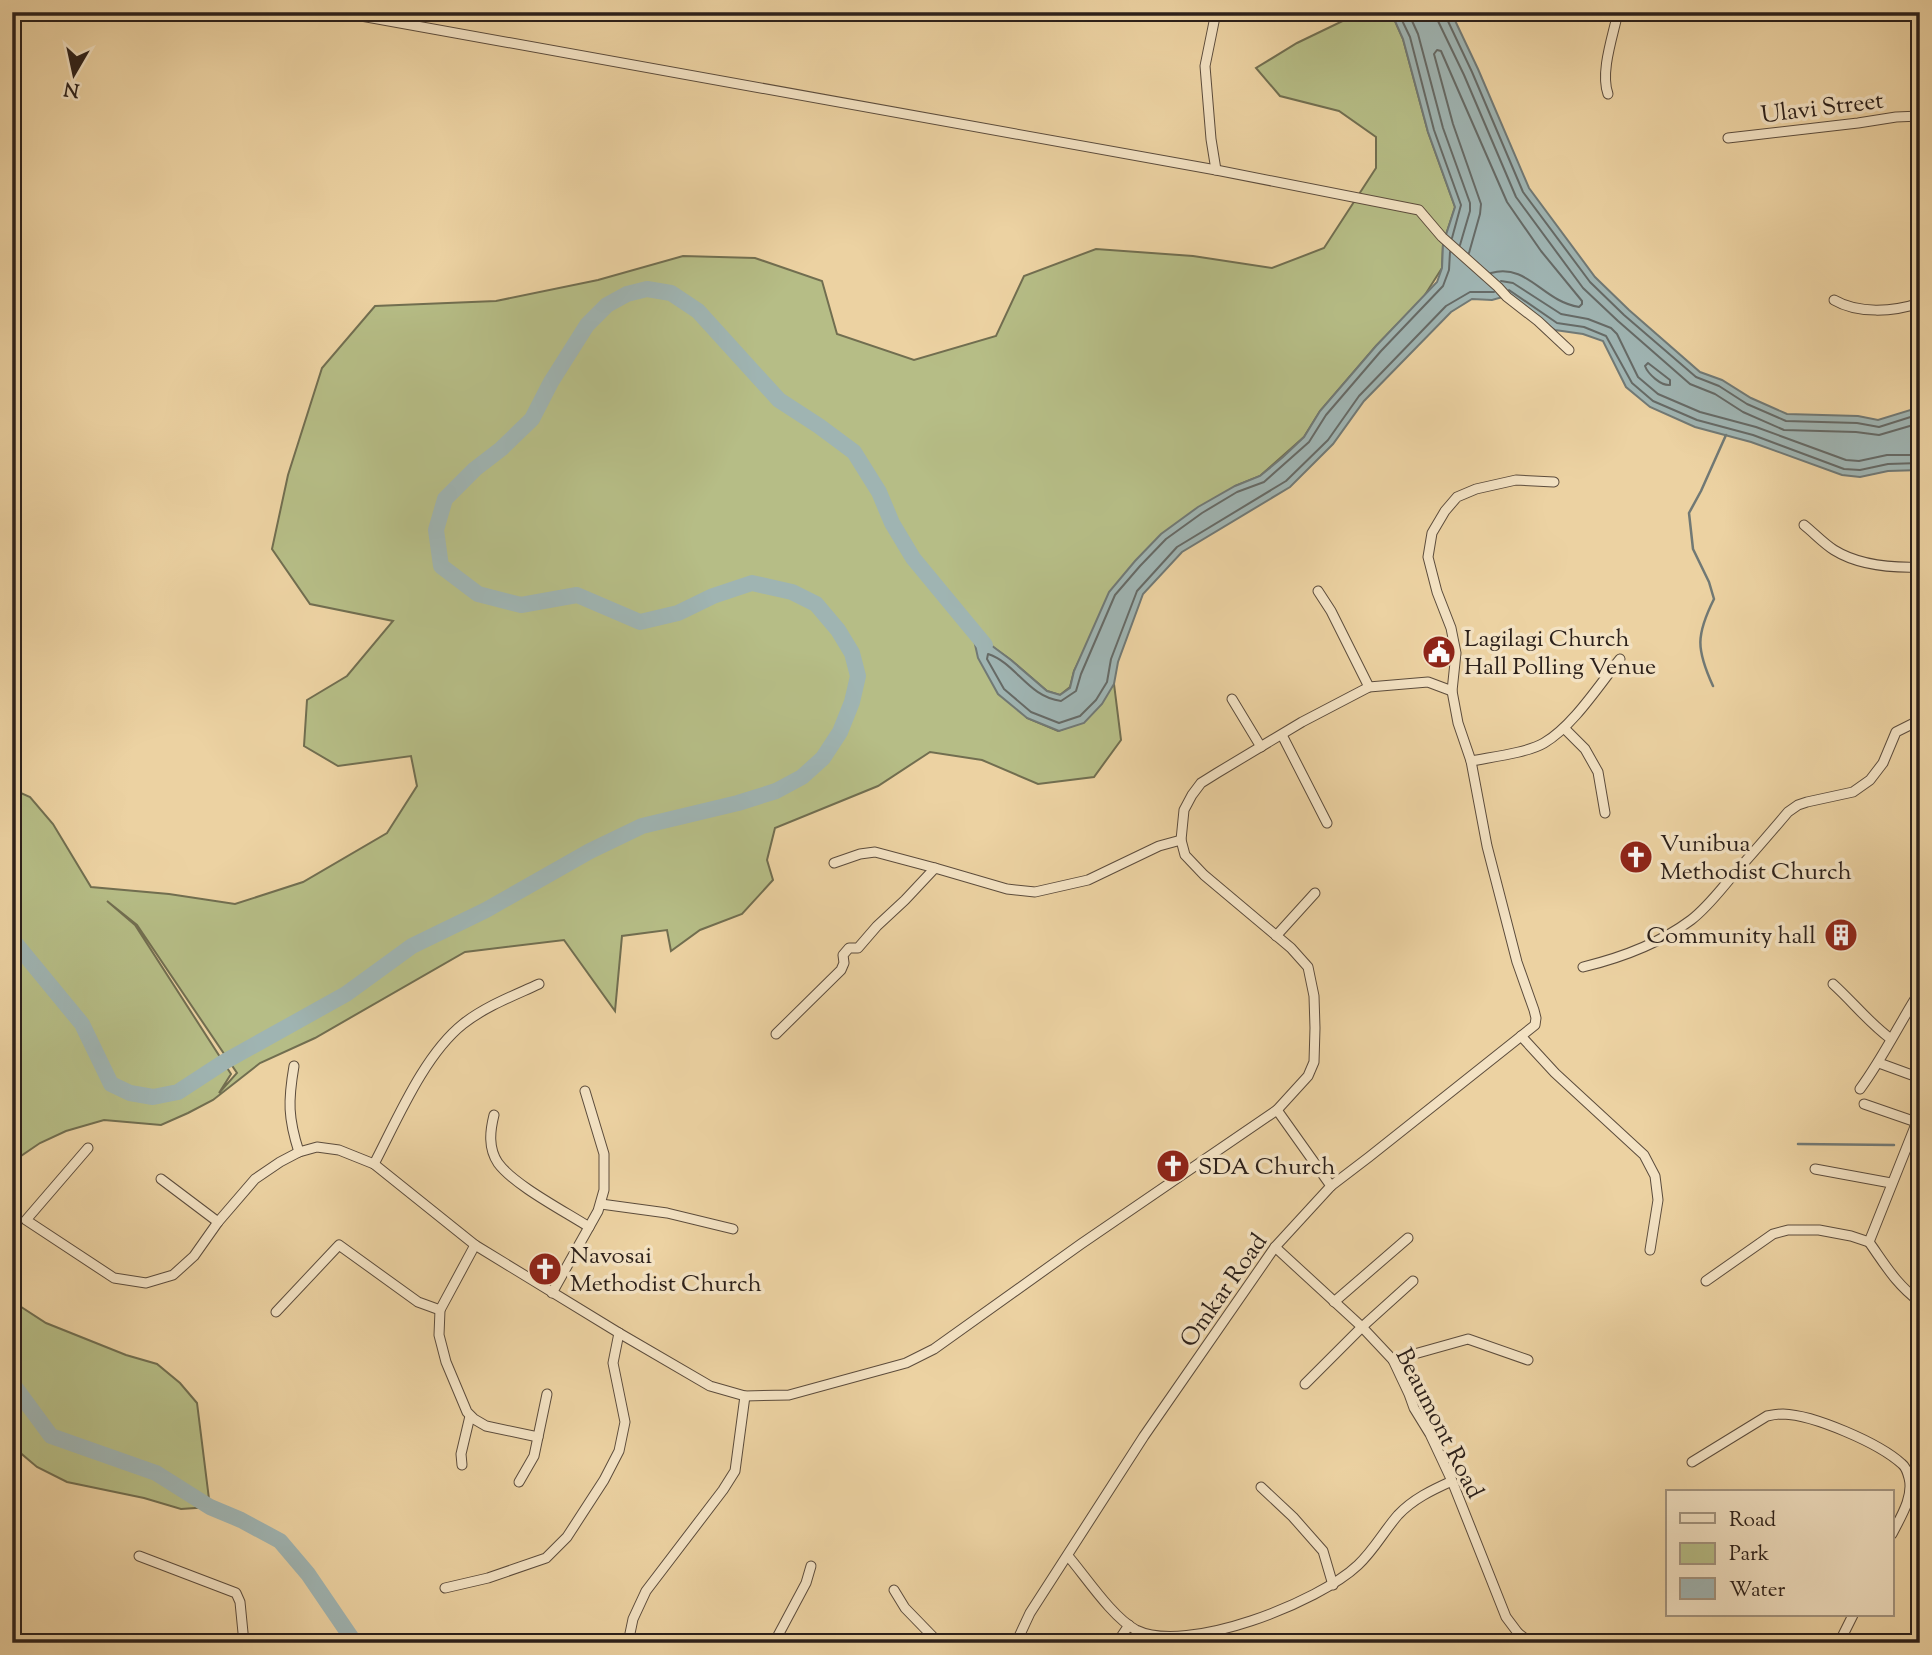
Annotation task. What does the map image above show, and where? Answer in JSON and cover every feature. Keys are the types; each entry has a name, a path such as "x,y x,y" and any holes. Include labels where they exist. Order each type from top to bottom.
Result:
{"street":[{"path":"339,12 1216,170 1419,210 1442,237 1569,351"},
{"path":"1216,12 1205,66 1216,170"},
{"path":"1608,94 1605,73 1618,12"},
{"name":"Ulavi Street","path":"1728,138 1920,116"},
{"path":"1834,300 1844,306 1870,310 1903,309 1920,303"},
{"path":"1554,482 1516,480 1476,489 1457,497 1432,533 1428,557 1437,592 1451,628 1456,653 1452,691 1458,723 1471,761 1542,744 1564,728 1620,659"},
{"path":"1804,525 1835,551 1866,563 1920,567"},
{"path":"1318,591 1332,611 1368,687"},
{"path":"88,1148 26,1220 114,1278 146,1283 173,1275 194,1256 218,1222 255,1179 299,1152 317,1147 339,1150 374,1164 475,1245 710,1386 745,1396 789,1395 906,1363 934,1349 1081,1244 1277,1111 1308,1076 1314,1062 1315,1028 1314,996 1308,967 1291,948 1185,855 1181,840 1184,810 1196,789 1217,773 1302,722 1368,687 1428,682 1452,691"},
{"path":"1232,699 1261,747"},
{"path":"1583,967 1610,961 1638,949 1670,934 1692,919 1714,898 1788,812 1807,802 1853,792 1870,780 1883,763 1896,733 1920,720"},
{"path":"1564,728 1585,749 1598,772 1605,813"},
{"path":"1282,736 1327,823"},
{"name":"Omkar Road","path":"1016,1643 1030,1613 1144,1436 1275,1247 1331,1186 1535,1025 1534,1010 1517,962 1487,846 1471,761"},
{"path":"835,863 875,852 935,867 1007,890 1035,892 1088,880 1158,846 1181,840"},
{"path":"776,1034 841,970 845,951 858,948 935,867"},
{"path":"1276,936 1315,893"},
{"path":"374,1164 422,1073 443,1044 461,1026 484,1010 539,984"},
{"path":"1833,984 1874,1026 1891,1039"},
{"path":"1860,1089 1879,1063 1920,991"},
{"path":"1521,1036 1555,1073 1644,1155 1654,1176 1658,1200 1650,1250"},
{"path":"1879,1063 1920,1078"},
{"path":"294,1066 289,1097 290,1119 299,1152"},
{"path":"552,1293 589,1227 604,1191 604,1154 585,1091"},
{"path":"1864,1104 1918,1118 1869,1242"},
{"path":"1277,1111 1331,1186"},
{"path":"494,1115 490,1132 497,1162 513,1178 589,1227"},
{"path":"1815,1169 1891,1183"},
{"path":"161,1179 218,1222"},
{"path":"601,1203 667,1213 733,1229"},
{"path":"1706,1281 1773,1234 1788,1230 1819,1230 1869,1242 1888,1272 1904,1290 1920,1302"},
{"path":"1334,1302 1408,1238"},
{"path":"276,1312 339,1245 418,1302 440,1310"},
{"path":"475,1245 440,1310 439,1335 446,1362 470,1416 478,1423 538,1437"},
{"name":"Beaumont Road","path":"1275,1247 1362,1327 1393,1360 1414,1408 1430,1434 1452,1481 1506,1617 1518,1633 1531,1643"},
{"path":"1305,1384 1413,1281"},
{"path":"445,1588 488,1578 546,1558 567,1537 604,1480 619,1451 625,1422 613,1363 620,1333"},
{"path":"1393,1360 1468,1339 1528,1360"},
{"path":"519,1482 534,1455 547,1394"},
{"path":"628,1643 633,1619 646,1591 735,1471 745,1396"},
{"path":"461,1465 470,1416"},
{"path":"1692,1462 1767,1416 1795,1416 1844,1431 1904,1465 1910,1489 1906,1505 1894,1530"},
{"path":"1068,1556 1109,1606 1147,1639 1213,1632 1255,1620 1333,1585 1371,1551 1398,1515 1423,1494 1452,1481"},
{"path":"1261,1488 1293,1517 1323,1551 1333,1585"},
{"path":"139,1556 236,1593 240,1602 244,1643"},
{"path":"774,1643 806,1583 811,1566"},
{"path":"894,1590 905,1608 939,1643"},
{"path":"1839,1643 1852,1616"},
{"path":"1117,1643 1129,1625"},
{"path":"1213,1632 1216,1643"},
{"path":"1513,1643 1518,1633"}],"green space":[{"path":"1353,12 1391,12 1403,39 1428,132 1455,207 1443,244 1442,268 1423,298 1376,346 1320,411 1304,437 1260,476 1235,486 1092,634 1074,671 1070,687 1060,695 1047,691 1011,660 972,632 1027,718 1058,731 1084,722 1114,684 1121,740 1094,777 1038,784 982,760 930,752 878,786 775,828 767,860 773,880 742,914 700,930 671,951 667,930 622,936 615,1011 564,940 465,952 315,1038 260,1063 213,1100 188,1113 161,1125 104,1120 66,1131 40,1143 12,1162 12,789 30,797 53,824 91,887 169,894 235,904 303,882 387,833 417,786 411,756 338,766 304,746 307,700 347,676 393,621 310,604 272,549 288,475 322,368 375,306 496,301 598,280 683,256 755,258 822,281 837,334 914,360 996,336 1024,276 1096,249 1193,256 1272,268 1324,248 1376,168 1376,137 1339,111 1280,96 1256,68 1297,43 1349,18","holes":["107,901 137,925 237,1073 219,1093 231,1074 135,925"]},
{"path":"12,1301 46,1323 126,1355 157,1364 180,1383 197,1403 210,1507 181,1509 144,1498 67,1482 37,1467 17,1450 12,1440"}],"water":[{"path":"1391,12 1451,12 1529,188 1595,277 1700,372 1722,380 1751,398 1787,414 1858,416 1878,420 1920,407 1920,470 1888,471 1860,477 1842,475 1751,442 1695,427 1650,407 1626,387 1603,341 1583,334 1555,330 1506,296 1492,300 1472,299 1451,312 1364,401 1333,444 1290,487 1182,552 1143,594 1118,662 1114,684 1102,704 1084,723 1059,731 1027,718 998,694 978,658 972,631 1047,691 1060,695 1070,688 1074,671 1109,592 1135,561 1161,534 1198,507 1235,486 1260,476 1283,457 1304,437 1320,411 1376,346 1437,282 1442,268 1443,244 1455,207 1428,132 1403,39"}],"waterway":[{"path":"12,939 82,1024 111,1084 130,1093 153,1097 178,1092 224,1062 346,994 412,946 486,910 590,851 642,826 776,791 802,777 823,758 840,732 852,702 858,676 852,653 838,630 816,604 792,592 752,583 713,596 678,613 640,622 577,595 521,605 478,594 441,566 436,530 445,499 532,419 551,382 587,325 607,305 627,294 647,289 671,293 698,311 779,400 854,452 879,492 892,523 913,558 985,645"},
{"path":"1713,686 1703,662 1700,642 1714,599 1693,549 1689,513 1726,435"},
{"path":"1798,1144 1894,1145"},
{"path":"12,1383 51,1436 156,1473 210,1507 280,1541 308,1574 355,1643"}],"place":[{"name":"Lagilagi Church Hall Polling Venue","path":"1439,652"},
{"name":"Vunibua Methodist Church","path":"1636,857"},
{"name":"Community hall","path":"1841,935"},
{"name":"SDA Church","path":"1173,1166"},
{"name":"Navosai Methodist Church","path":"545,1269"}]}
